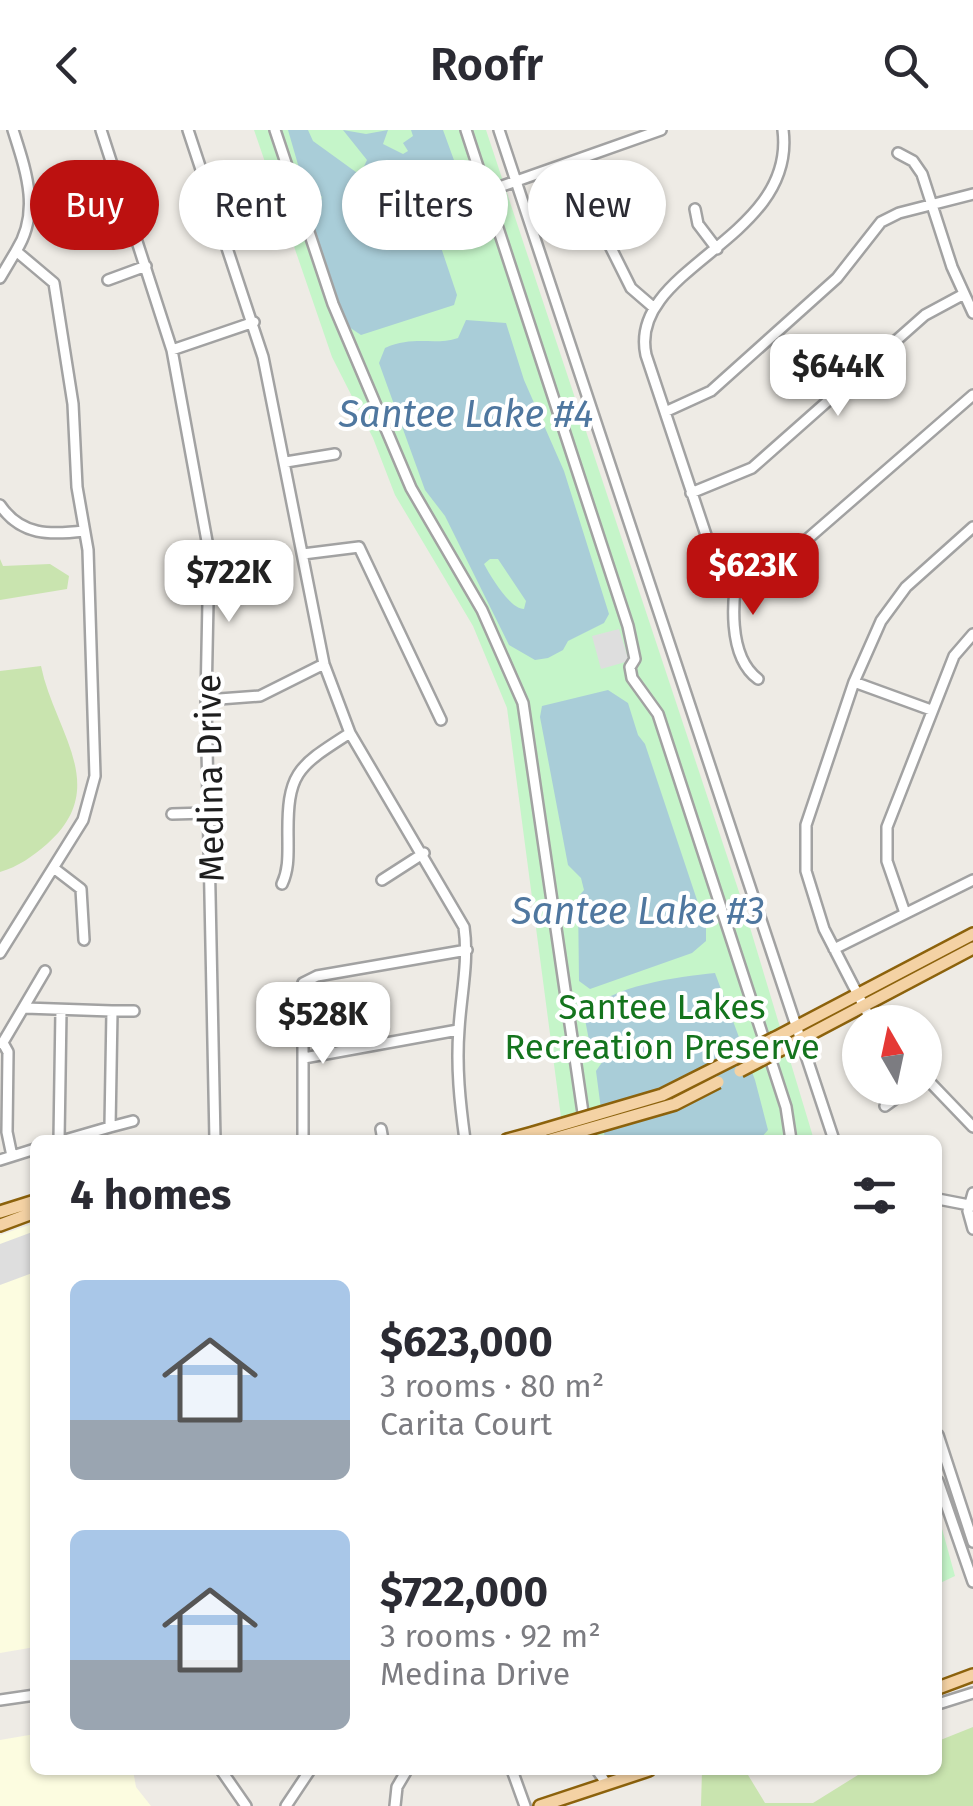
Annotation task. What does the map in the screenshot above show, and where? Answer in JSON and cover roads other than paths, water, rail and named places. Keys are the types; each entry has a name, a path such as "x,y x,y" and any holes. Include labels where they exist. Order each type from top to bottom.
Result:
{"main road":[{"path":"858,1001 973,934"},
{"path":"567,1135 675,1104 799,1031 973,948"},
{"path":"523,1135 662,1094 778,1044"},
{"path":"0,1212 30,1202"},
{"path":"0,1225 30,1214"},
{"path":"942,1687 973,1675"},
{"path":"540,1806 633,1775"}],"street":[{"path":"0,278 28,229 31,206 13,130"},
{"name":"Medina Drive","path":"101,130 172,350 210,552 206,700 215,1135"},
{"path":"188,130 254,322 286,462 324,664 350,733 460,914 467,950 458,1030 458,1094 464,1135"},
{"path":"275,130 333,304 412,488 482,610 522,703 585,1135"},
{"path":"466,130 628,626 635,659 630,668 632,678 658,714 786,1107 790,1135"},
{"path":"499,130 832,1135"},
{"path":"508,184 661,130"},
{"path":"784,130 782,164 773,190 762,206 653,307 645,326 645,348 708,541 739,566 762,568 787,558 973,395"},
{"path":"898,153 913,161 922,174 973,313"},
{"path":"665,412 711,391 837,278 881,222 973,194"},
{"path":"695,209 698,224 717,249"},
{"path":"613,250 631,288 653,307"},
{"path":"0,952 87,812 95,776 84,531 58,293 49,275 16,251"},
{"path":"108,280 146,266"},
{"path":"691,493 752,468 925,315 964,294"},
{"path":"172,350 254,322"},
{"path":"286,462 335,454"},
{"path":"0,505 15,522 33,532 84,531"},
{"path":"861,1005 834,949 808,878 804,834 854,682 876,629 895,599 973,527"},
{"path":"302,554 360,547 441,720"},
{"path":"739,566 732,616 750,672 758,679"},
{"path":"904,913 888,861 887,827 954,656 973,634"},
{"path":"206,700 260,696 324,664"},
{"path":"854,682 931,710"},
{"path":"282,884 288,872 290,784 304,764 350,733"},
{"path":"172,814 207,812"},
{"path":"382,880 424,853"},
{"path":"55,868 81,889 84,940"},
{"path":"834,949 973,880"},
{"path":"303,1135 301,986 310,977 467,950"},
{"path":"12,1156 7,1132 8,1052 1,1044 45,971"},
{"path":"24,1008 134,1012"},
{"path":"60,1010 62,1135"},
{"path":"110,1127 112,1012"},
{"path":"304,1058 458,1030"},
{"path":"942,1095 973,1127"},
{"path":"80,1135 133,1121"},
{"path":"0,1160 30,1151"},
{"path":"973,1193 969,1205 973,1230"},
{"path":"942,1201 969,1205"},
{"path":"942,1447 973,1542"},
{"path":"942,1493 973,1582"},
{"path":"942,1703 973,1693"},
{"path":"0,1700 30,1696"},
{"path":"224,1775 246,1806"},
{"path":"286,1806 307,1775"},
{"path":"395,1806 397,1787 404,1775"},
{"path":"514,1775 525,1806"},
{"path":"600,1775 606,1783"}],"water":[{"path":"288,130 308,130 313,141 342,162 342,250 442,250 457,295 454,305 361,335 346,325 321,250 322,160 297,160"},
{"path":"343,130 366,134 388,130 383,144 403,154 408,151 403,143 413,136 411,130 443,130 454,160 367,160"},
{"name":"Santee Lake #4","path":"466,320 506,323 524,380 564,471 609,614 604,623 568,641 563,650 548,658 535,660 509,645 445,516 425,490 379,363 385,348 396,344 458,338","holes":["498,559 526,601 524,609 507,598 484,564"]},
{"name":"Santee Lake #3","path":"608,690 628,703 638,735 645,744 706,927 706,941 692,953 590,989 579,981 578,897 584,890 581,878 568,865 540,717 542,706"},
{"path":"715,973 755,1080 768,1130 764,1135 604,1135 596,1071 605,1058 591,1051 584,1014 611,996 664,980"}],"park label":[{"name":"Santee Lakes Recreation Preserve","path":"662,1027"}]}
